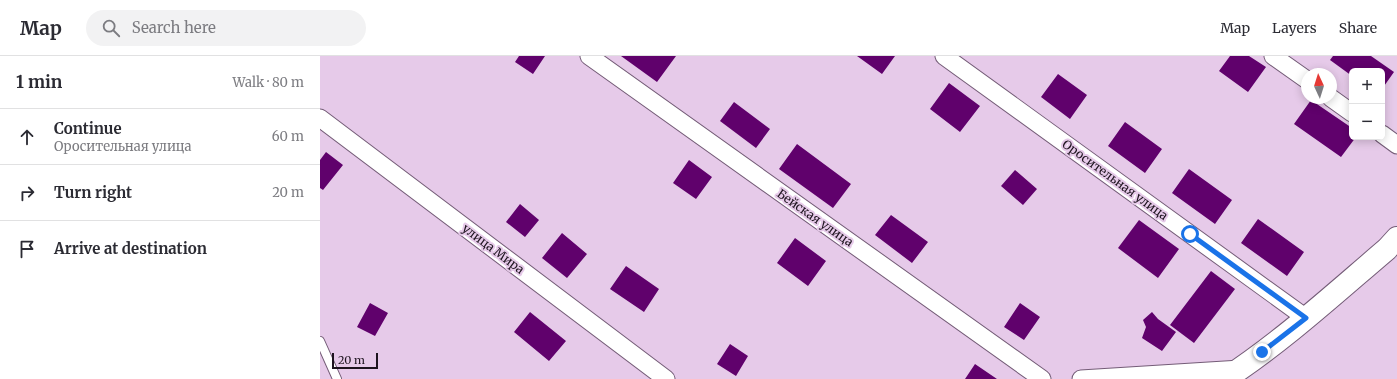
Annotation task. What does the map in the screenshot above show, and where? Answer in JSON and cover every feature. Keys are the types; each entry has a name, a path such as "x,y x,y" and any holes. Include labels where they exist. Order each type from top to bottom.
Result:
{"street":[{"name":"Бейская улица","path":"589,56 1042,379"},
{"name":"Оросительная улица","path":"944,56 1306,318"},
{"path":"1273,56 1301,76"},
{"path":"1337,102 1349,111"},
{"name":"улица Мира","path":"320,118 666,379"},
{"path":"1385,136 1397,145"},
{"path":"1081,379 1233,374 1306,318 1397,238"}],"lane":[{"path":"320,341 337,379"}],"building":[{"path":"519,56 545,56 533,74 515,62"},
{"path":"621,56 676,56 657,82"},
{"path":"857,56 895,56 882,74"},
{"path":"1230,56 1249,56 1266,67 1248,92 1219,71"},
{"path":"1333,56 1371,56 1394,72 1385,85 1385,68 1349,68 1349,74 1330,60"},
{"path":"1058,74 1087,95 1070,119 1041,97"},
{"path":"949,83 980,106 960,132 930,109"},
{"path":"734,102 770,129 756,148 720,121"},
{"path":"1308,104 1317,104 1349,126 1349,140 1354,140 1341,157 1294,124"},
{"path":"1125,122 1162,149 1145,173 1108,146"},
{"path":"797,144 851,184 833,208 779,169"},
{"path":"326,152 343,165 323,190 320,188 320,160"},
{"path":"689,160 712,177 696,199 673,183"},
{"path":"1189,169 1232,200 1215,224 1172,193"},
{"path":"1015,170 1037,189 1023,205 1001,186"},
{"path":"520,204 539,220 525,237 506,222"},
{"path":"891,215 928,242 912,263 875,235"},
{"path":"1258,219 1304,252 1287,276 1241,243"},
{"path":"1139,220 1179,249 1158,278 1118,248"},
{"path":"562,233 587,254 567,278 542,258"},
{"path":"795,238 826,261 808,286 777,263"},
{"path":"626,266 659,289 644,312 610,289"},
{"path":"1211,271 1235,289 1194,343 1170,325"},
{"path":"370,303 388,313 375,336 357,327"},
{"path":"1020,303 1040,317 1024,340 1004,327"},
{"path":"530,312 566,341 549,361 514,332"},
{"path":"1152,312 1158,319 1176,332 1162,351 1142,338 1146,327 1143,320"},
{"path":"730,344 748,356 736,376 717,364"},
{"path":"975,364 997,379 965,379"}],"route":[{"path":"1190,234 1306,318 1262,352"}]}
